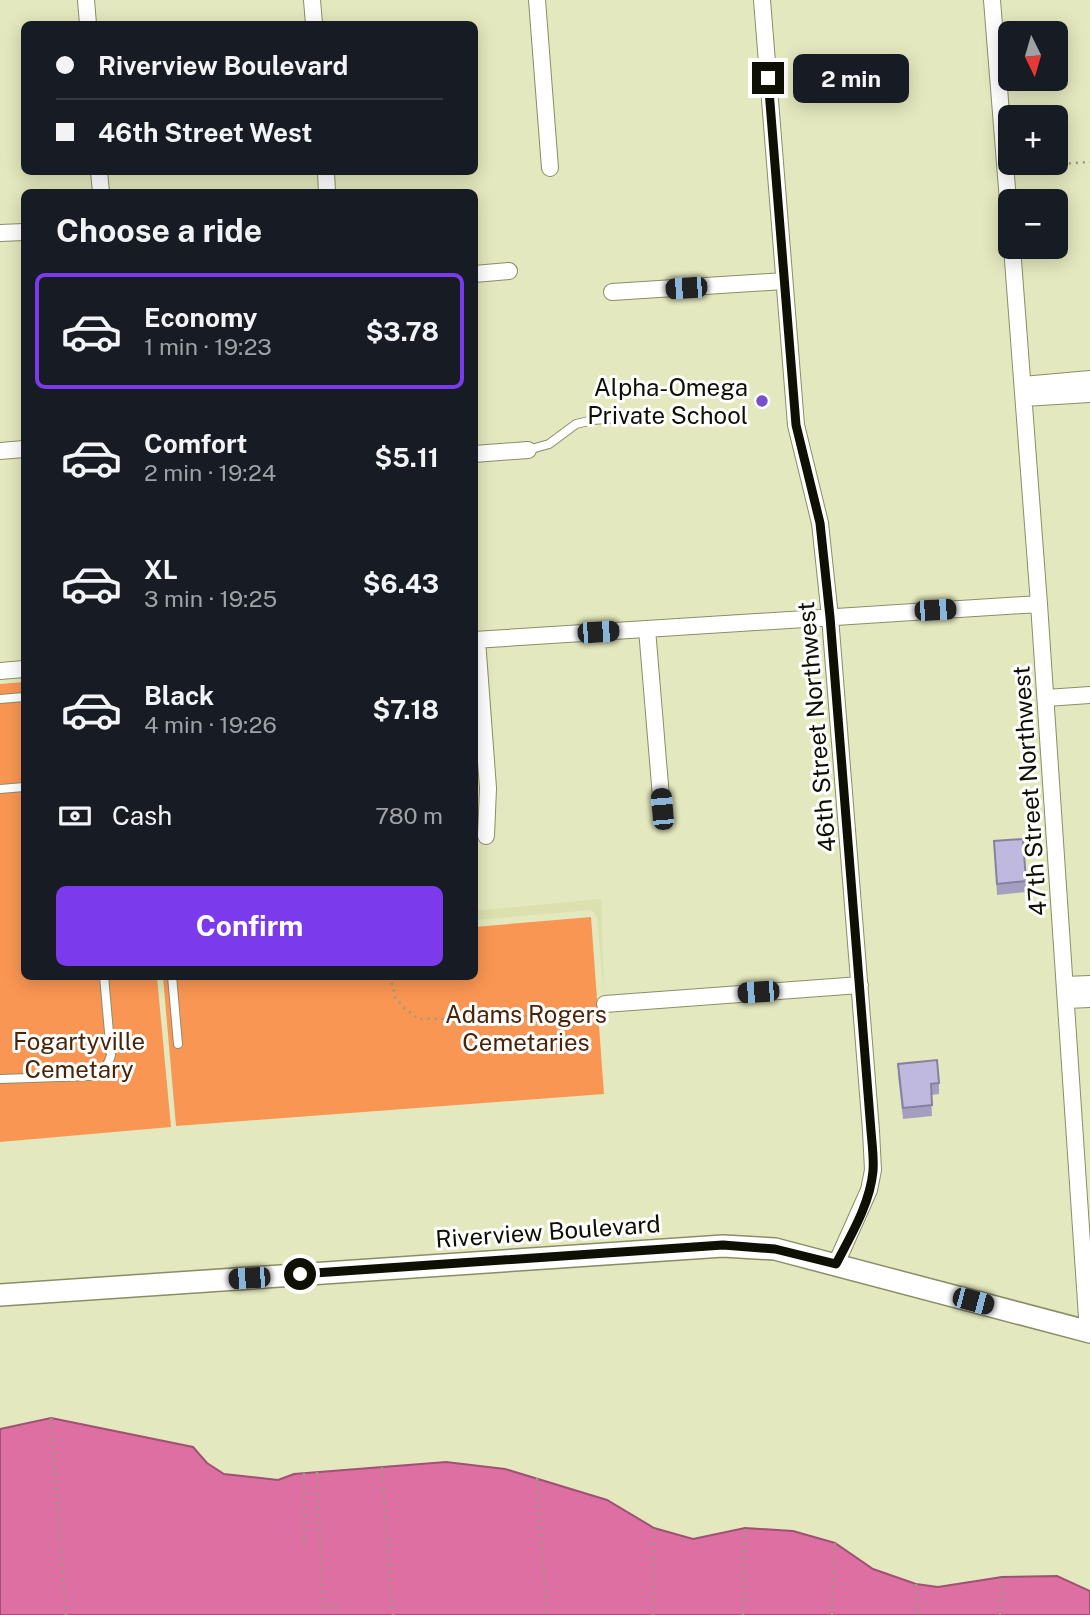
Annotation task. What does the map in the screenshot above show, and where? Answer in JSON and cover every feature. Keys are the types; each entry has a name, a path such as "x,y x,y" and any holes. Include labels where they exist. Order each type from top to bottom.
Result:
{"street":[{"path":"86,0 88,21"},
{"path":"312,0 314,21"},
{"path":"537,0 550,168"},
{"name":"46th Street Northwest","path":"762,0 796,425 820,523 830,617 873,1170 870,1190 836,1264"},
{"path":"992,0 1000,105"},
{"path":"0,233 21,232"},
{"name":"47th Street Northwest","path":"1013,259 1089,1332"},
{"path":"478,274 509,271"},
{"path":"612,292 784,282"},
{"path":"1023,391 1090,379"},
{"path":"1023,391 1090,394"},
{"path":"0,451 21,449"},
{"path":"478,454 528,450"},
{"path":"478,640 1039,604"},
{"path":"647,629 662,809"},
{"path":"0,671 21,669"},
{"path":"478,674 488,788 486,836"},
{"path":"1046,698 1090,695"},
{"path":"1065,993 1090,984"},
{"path":"605,1004 860,985"},
{"path":"1065,993 1090,999"},
{"name":"Riverview Boulevard","path":"0,1295 723,1245 775,1249 1089,1332"}],"lane":[{"path":"528,450 549,444 576,424 643,416"},
{"path":"0,699 21,697"},
{"path":"0,789 21,787"},
{"path":"0,1079 90,1076 104,1070 111,1055 104,980"},
{"path":"172,980 178,1044"}],"path":[{"path":"1068,164 1090,162"},
{"path":"391,980 395,997 419,1019 500,1018 572,1012"},
{"path":"51,1418 66,1615"},
{"path":"382,1467 393,1615"},
{"path":"317,1472 323,1607 337,1606"},
{"path":"304,1473 304,1545"},
{"path":"537,1478 547,1615"},
{"path":"653,1615 654,1528"},
{"path":"743,1615 744,1528"},
{"path":"832,1615 835,1543"},
{"path":"1000,1615 1002,1577"},
{"path":"916,1584 918,1615"}],"shaded area":[{"path":"601,899 604,995 597,917 592,910 478,920 478,911"},
{"path":"51,1418 193,1447 207,1463 224,1474 278,1480 294,1474 446,1462 505,1469 607,1500 654,1528 693,1539 745,1528 793,1531 835,1543 873,1569 916,1584 938,1587 1002,1577 1057,1576 1090,1591 1090,1615 0,1615 0,1429"}],"green space":[{"name":"Fogartyville Cemetary","path":"21,682 21,980 157,980 171,1127 0,1142 0,684"},
{"name":"Adams Rogers Cemetaries","path":"591,917 604,1094 176,1126 163,980 478,980 478,927"}],"building":[{"path":"1023,839 1026,881 997,884 994,841"},
{"path":"937,1060 939,1083 931,1084 932,1105 903,1108 898,1064"}],"place":[{"name":"Alpha-Omega Private School","path":"762,401"}],"route":[{"path":"300,1274 723,1245 775,1249 836,1264 870,1190 873,1170 871,1131 830,617 820,523 796,425 768,78"}]}
